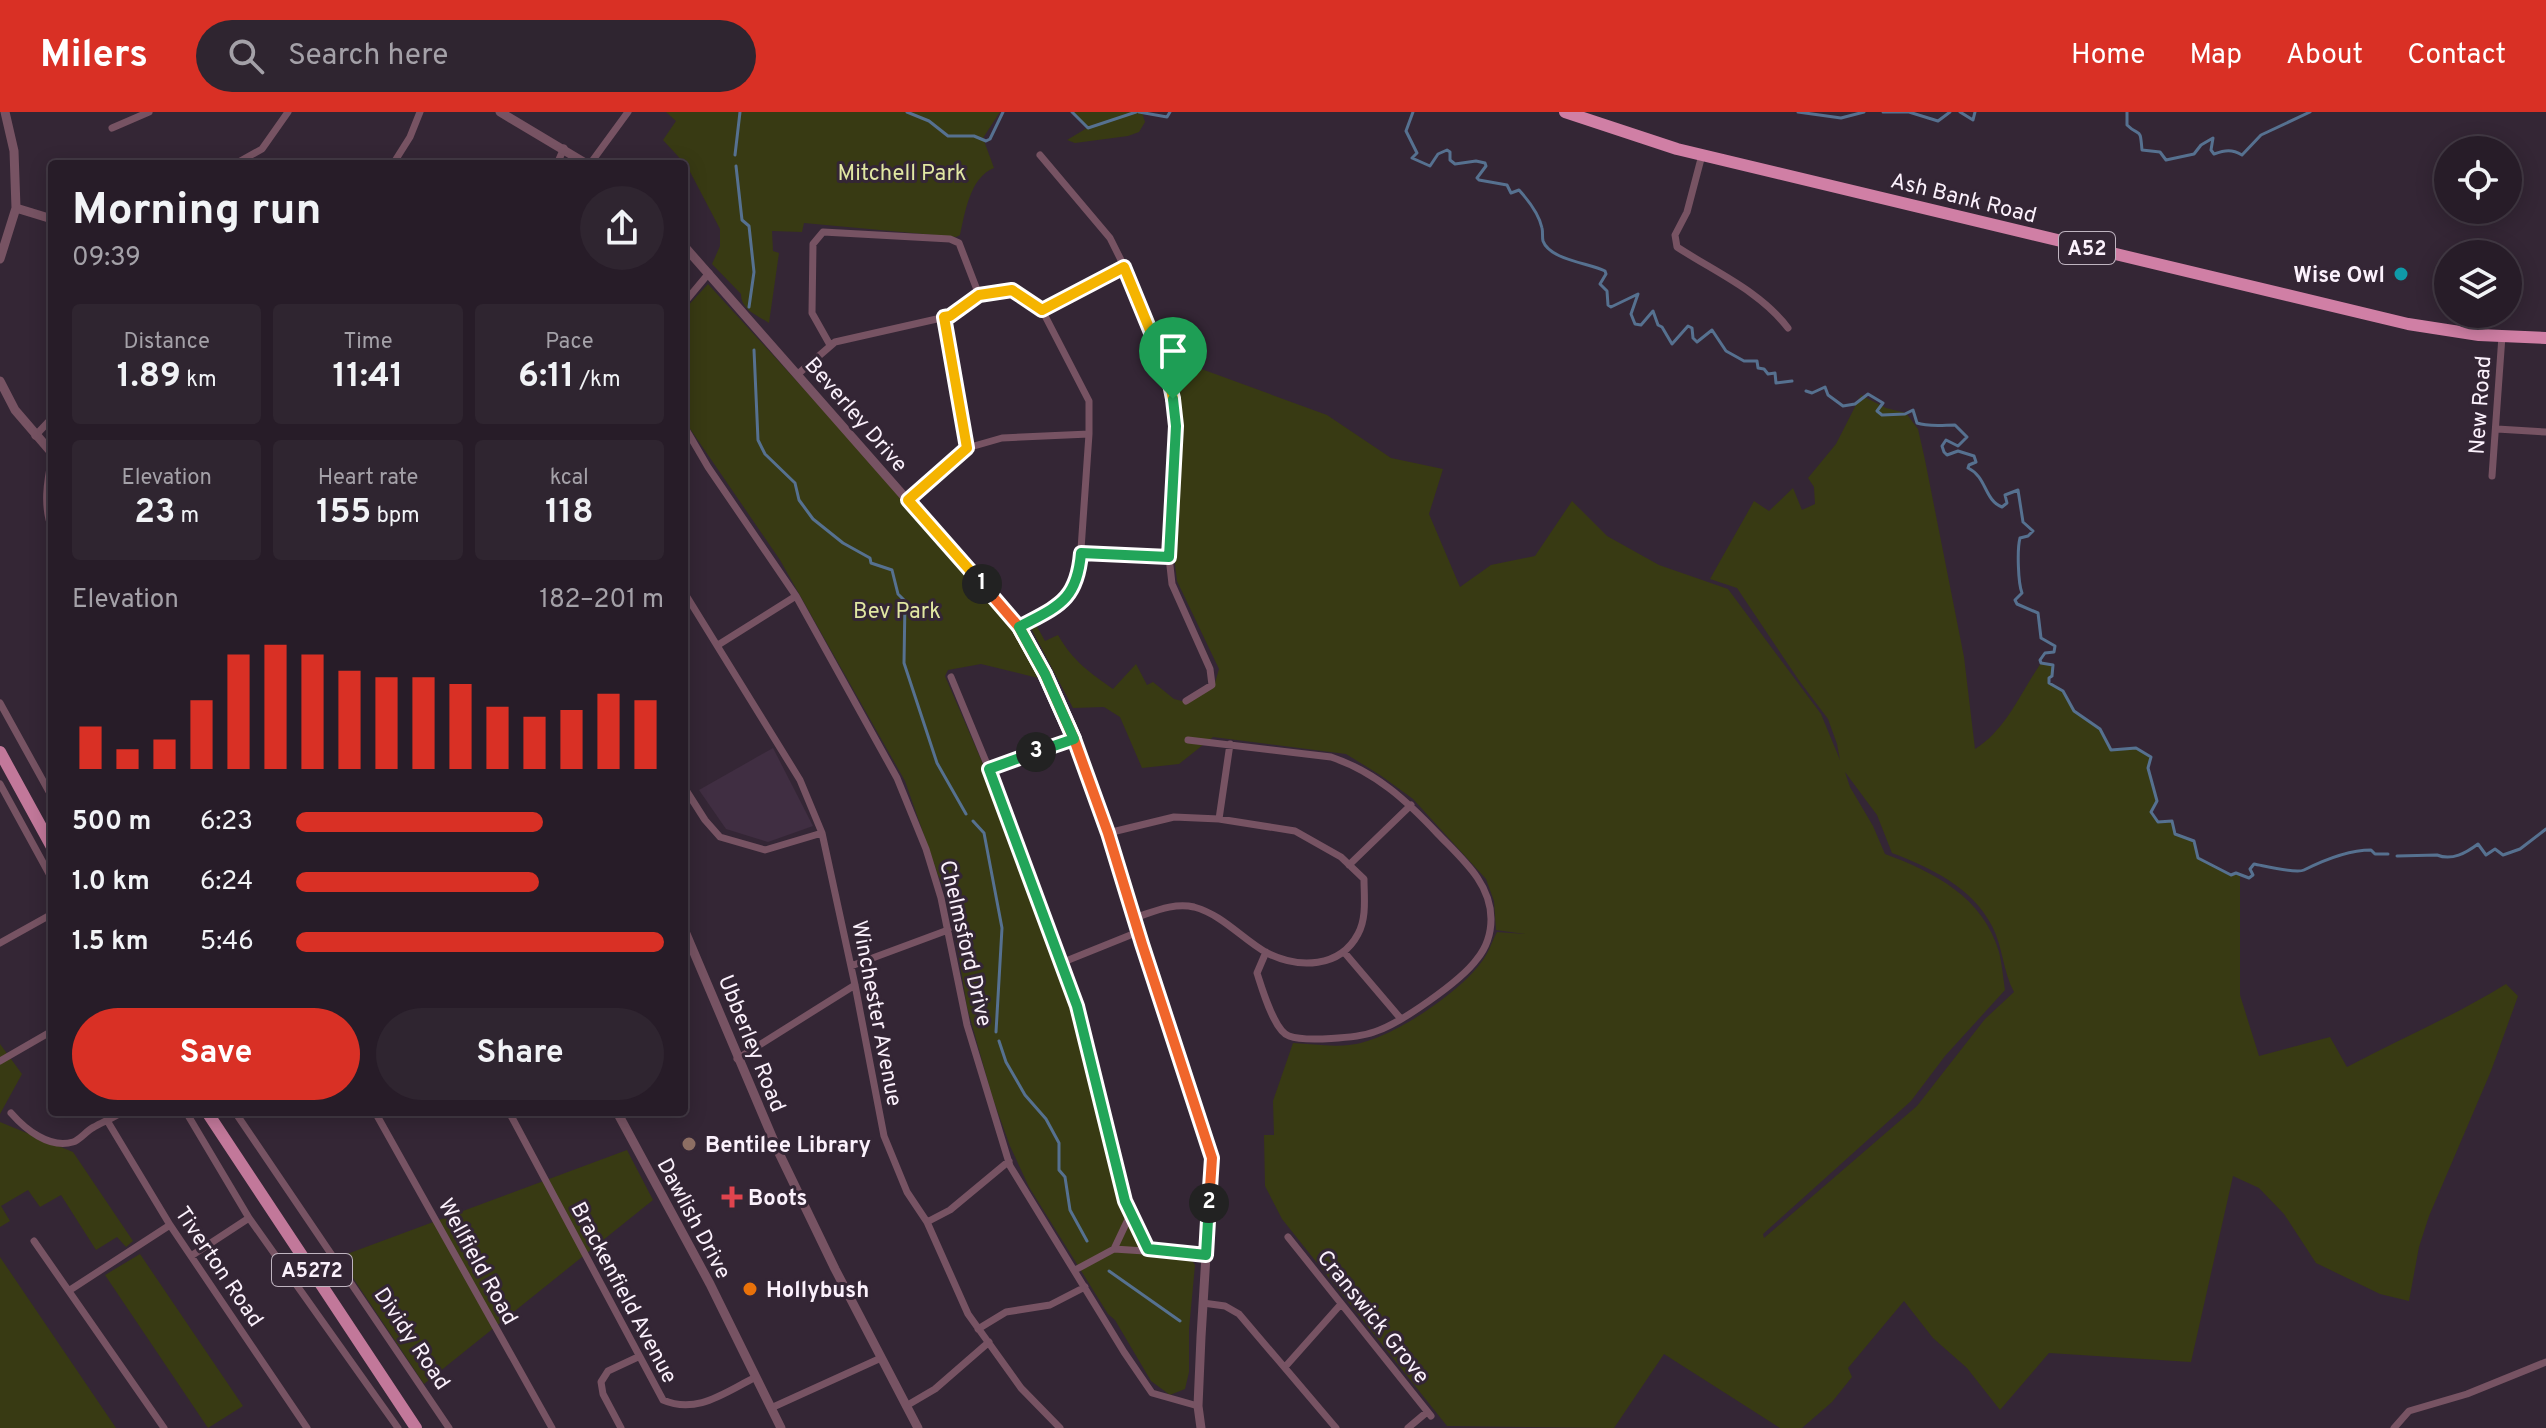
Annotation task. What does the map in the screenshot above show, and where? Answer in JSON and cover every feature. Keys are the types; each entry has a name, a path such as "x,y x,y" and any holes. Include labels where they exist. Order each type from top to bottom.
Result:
{"highway":[{"name":"Ash Bank Road","path":"1565,112 1640,139 1702,155 2408,324 2455,332 2546,338"}],"main road":[{"path":"0,752 48,840"},
{"name":"A5272","path":"210,1116 416,1428"}],"street":[{"path":"1,254 16,208 14,151 5,112"},
{"path":"112,128 149,112"},
{"path":"242,160 262,149 288,112"},
{"path":"396,160 410,137 420,112"},
{"path":"500,112 582,160"},
{"path":"591,160 628,112"},
{"path":"559,160 564,148"},
{"path":"1040,155 1110,238 1168,374 1176,426 1169,557 1172,584 1210,669 1212,685 1186,701"},
{"path":"1702,155 1687,212 1675,235 1677,247 1759,298 1788,328"},
{"path":"16,208 48,218"},
{"path":"830,345 812,313 813,244 823,232 950,239 959,243 979,295"},
{"name":"Beverley Drive","path":"688,250 1019,627 1045,674 1074,739 1108,833 1212,1158 1198,1406 1201,1428"},
{"path":"1042,310 1124,267"},
{"path":"688,298 709,273"},
{"path":"798,374 830,345 868,333 950,316 979,295 1012,290 1042,310 1089,401 1081,553 1079,578 1063,603 1019,627"},
{"path":"944,317 967,448"},
{"name":"New Road","path":"2492,476 2502,336"},
{"path":"0,381 15,410 48,451"},
{"path":"35,436 48,422"},
{"path":"2497,429 2546,432"},
{"name":"Chelmsford Drive","path":"688,433 796,596 897,778 926,849 941,898 967,1025 1009,1161 1152,1393 1198,1406"},
{"path":"908,500 967,448 1002,438 1089,434"},
{"path":"48,478 48,518"},
{"path":"1081,553 1169,557"},
{"path":"718,645 796,596"},
{"name":"Winchester Avenue","path":"688,598 800,780 822,833 884,1136 907,1192 927,1222 968,1314 1021,1388 1060,1428"},
{"path":"951,677 989,769 1077,1006 1125,1201 1148,1249"},
{"path":"0,703 48,790"},
{"path":"989,769 1074,739"},
{"path":"1188,740 1331,757 1353,764 1411,805 1482,882 1491,917 1490,933 1477,959 1466,971 1401,1019 1375,1032 1349,1038 1288,1036 1279,1029 1257,973 1266,952"},
{"path":"1219,819 1230,744"},
{"path":"0,784 48,872"},
{"path":"688,793 720,837 765,850 822,833"},
{"path":"1349,865 1411,805"},
{"path":"1108,833 1174,817 1219,819 1295,831 1349,865 1364,879 1365,904 1360,932 1344,952 1327,962 1291,962 1266,952 1221,920 1198,908 1178,905 1134,918"},
{"path":"0,943 48,916"},
{"path":"851,966 948,930"},
{"path":"1061,963 1138,932"},
{"name":"Ubberley Road","path":"688,938 779,1153 918,1428"},
{"path":"1344,952 1401,1019"},
{"path":"737,1059 855,985"},
{"path":"0,1061 48,1033"},
{"path":"11,1113 28,1131 54,1143 74,1142 116,1116"},
{"path":"188,1116 249,1218 398,1428"},
{"name":"Dividy Road","path":"238,1116 449,1428"},
{"name":"Wellfield Road","path":"377,1116 552,1428"},
{"name":"Brackenfield Avenue","path":"511,1116 663,1400 676,1406 697,1406 756,1377"},
{"name":"Dawlish Drive","path":"619,1116 710,1284 781,1428"},
{"name":"Tiverton Road","path":"108,1122 170,1225 307,1428"},
{"path":"927,1222 950,1210 1009,1161"},
{"path":"1114,1249 1131,1213"},
{"path":"191,1256 249,1218"},
{"path":"70,1290 170,1225"},
{"name":"Cranswick Grove","path":"1288,1237 1429,1414 1408,1428"},
{"path":"34,1241 164,1428"},
{"path":"1075,1270 1114,1249 1206,1255"},
{"path":"978,1329 1006,1312 1050,1305 1085,1287"},
{"path":"1203,1303 1225,1306 1235,1311 1336,1428"},
{"path":"1285,1367 1341,1304"},
{"path":"906,1406 935,1389 989,1342"},
{"path":"621,1428 603,1394 601,1382 608,1371 638,1357"},
{"path":"771,1408 881,1358"},
{"path":"2394,1428 2409,1411 2467,1394 2546,1362"}],"shaded area":[{"path":"773,748 813,826 768,842 726,829 699,790"}],"green space":[{"name":"Mitchell Park","path":"666,112 1000,112 983,138 994,168 974,187 960,235 804,223 802,232 772,231 773,251 779,253 769,323 747,308 741,294 712,264 720,246 720,229 688,168 688,160 681,160 663,140 676,121"},
{"path":"1072,112 1142,112 1145,122 1139,132 1128,136 1075,143 1067,140 1087,128"},
{"name":"Bev Park","path":"708,284 846,435 1015,630 1038,678 981,664 948,670 945,676 989,778 1066,981 1080,1025 1125,1214 1145,1254 1190,1257 1195,1265 1189,1329 1189,1372 1185,1389 1170,1395 1151,1381 1029,1187 1010,1146 992,1096 967,1007 949,896 938,875 905,781 780,560 688,426 688,306"},
{"path":"1174,359 1327,415 1391,458 1443,469 1429,514 1460,587 1491,565 1535,556 1572,501 1607,536 1659,565 1728,589 1821,714 1840,760 1828,719 1737,588 1710,579 1754,501 1769,511 1793,488 1802,510 1815,504 1814,487 1808,478 1836,444 1861,395 1886,408 1906,413 1918,429 1925,460 1964,657 1975,749 1996,732 2041,663 2053,665 2049,683 2063,691 2074,712 2100,729 2111,750 2136,748 2151,757 2148,768 2157,801 2151,812 2153,816 2157,820 2172,821 2175,834 2194,841 2198,858 2230,875 2240,875 2240,995 2259,1056 2330,1037 2347,1067 2448,1017 2506,984 2518,996 2491,1071 2429,1216 2419,1247 2409,1301 2380,1294 2316,1263 2284,1214 2259,1188 2233,1176 2191,1362 2049,1353 2000,1410 1967,1368 1933,1338 1904,1301 1848,1368 1852,1377 1832,1402 1802,1428 1780,1428 1664,1354 1614,1428 1447,1426 1282,1219 1265,1186 1264,1135 1274,1135 1273,1101 1293,1043 1349,1045 1383,1035 1441,1000 1473,973 1487,954 1497,932 1525,934 1496,930 1494,901 1486,879 1413,799 1346,754 1213,737 1179,764 1142,768 1120,717 1104,707 1073,708 1031,628 1035,623 1045,641 1058,635 1082,665 1113,689 1136,664 1147,685 1153,682 1174,699 1186,702 1214,686 1219,669 1177,581 1174,556 1179,411 1167,360","holes":["1845,772 1877,815 1892,853 1949,880 1984,912 1996,934 2014,992 1985,1019 1917,1106 1764,1238 1763,1234 1911,1101 1945,1056 2005,990 1999,952 1981,916 1969,902 1938,878 1885,854"]},
{"path":"0,1044 22,1074 0,1114"},
{"path":"0,1122 73,1152 133,1241 126,1247 117,1237 96,1250 61,1195 40,1207 28,1190 1,1206 10,1221 0,1227"},
{"path":"627,1150 653,1200 424,1384 339,1257"},
{"path":"140,1254 243,1406 208,1428 105,1275"},
{"path":"0,1257 116,1428 0,1428"}],"waterway":[{"path":"735,155 740,112"},
{"path":"907,112 929,121 948,136 974,136 986,141 990,139 1003,112"},
{"path":"1072,112 1088,128 1136,112"},
{"path":"1139,112 1167,117 1170,112"},
{"path":"1413,112 1406,131 1417,153 1412,158 1430,166 1438,154 1447,150 1455,164 1485,163 1477,178 1507,185 1511,193 1519,190 1539,218 1543,241 1553,253 1605,271 1600,284 1607,291 1608,305 1611,307 1638,294 1631,314 1635,324 1641,325 1653,311 1658,325 1672,344 1688,326 1692,328 1693,338 1697,342 1712,330 1726,351 1744,361 1757,361 1758,368 1768,374 1775,373 1776,383 1792,381"},
{"path":"1798,112 1841,118 1864,112"},
{"path":"1883,112 1909,112 1938,121 1950,112"},
{"path":"1960,112 1973,120 1975,112"},
{"path":"2127,112 2127,125 2140,135 2142,150 2160,152 2166,160 2194,154 2213,138 2211,150 2214,154 2228,151 2242,155 2261,135 2310,112"},
{"path":"736,166 742,220 749,226 754,272 749,307"},
{"path":"754,350 758,440 765,454 795,483 799,500 813,519 843,543 870,558 871,563 892,570 898,594 905,601 904,663 937,763 966,814"},
{"path":"1806,391 1812,393 1825,387 1828,395 1843,406 1855,404 1868,394 1883,403 1877,411 1882,415 1905,414 1913,410 1917,423 1955,425 1967,437 1958,446 1946,440 1942,446 1944,452 1947,455 1958,451 1974,456 1976,462 1968,468 1979,477 1996,504 2002,507 2007,503 2005,495 2018,490 2023,522 2033,531 2020,538 2018,566 2022,593 2015,600 2017,604 2038,613 2041,638 2055,646 2054,652 2045,653 2040,660 2041,663 2053,665 2049,683 2063,691 2074,711 2100,729 2111,750 2136,748 2151,757 2148,768 2157,801 2151,812 2158,822 2172,821 2175,834 2194,841 2198,858 2231,875 2236,873 2249,878 2253,875 2250,869 2254,864 2300,871 2354,852 2371,850 2375,854 2388,854"},
{"path":"973,821 984,833 1002,928 996,1032"},
{"path":"2397,856 2453,857 2478,844 2486,855 2495,849 2503,855 2520,849 2546,829"},
{"path":"999,1041 1006,1062 1025,1095 1046,1119 1059,1143 1059,1170 1065,1177 1070,1210 1087,1241"},
{"path":"1109,1271 1180,1321"}],"place":[{"name":"Wise Owl","path":"2401,274"},
{"name":"Bentilee Library","path":"689,1144"},
{"name":"Boots","path":"732,1197"},
{"name":"Hollybush","path":"750,1289"}],"route":[{"path":"1173,399 1168,374 1124,267 1042,310 1012,290 979,295 944,317 967,448 908,500 1019,627 1045,674 1074,739 1108,833 1212,1158 1206,1255 1148,1249 1125,1201 1077,1006 989,769 1074,739 1045,674 1019,627 1063,603 1079,578 1081,553 1169,557 1176,426 1173,399"}]}
